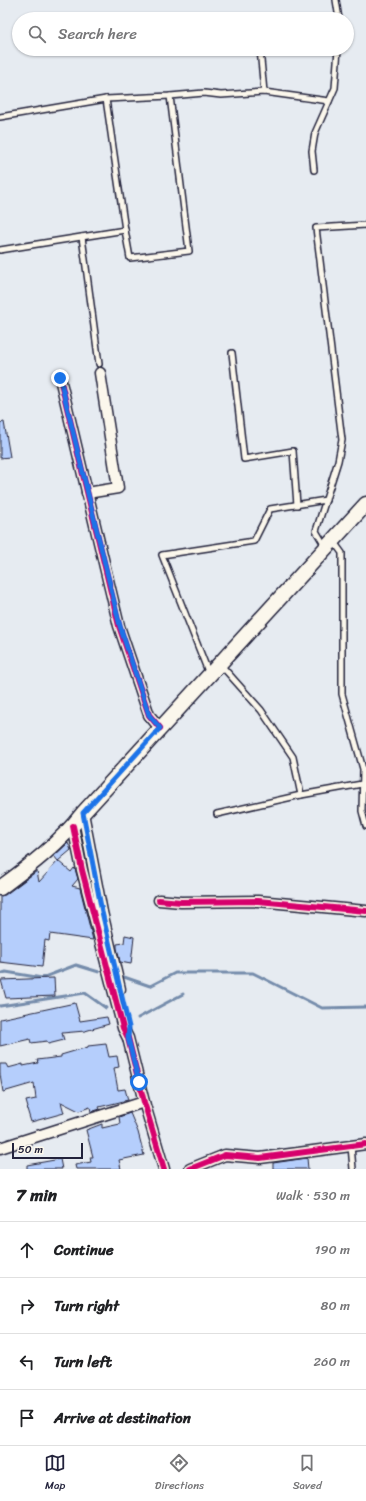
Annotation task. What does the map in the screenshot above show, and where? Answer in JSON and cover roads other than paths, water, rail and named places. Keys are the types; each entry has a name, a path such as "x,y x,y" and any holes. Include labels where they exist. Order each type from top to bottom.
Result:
{"main road":[{"path":"0,888 33,864 73,826 83,813 220,663 330,545 364,511"}],"street":[{"path":"87,493 118,488 100,369"},
{"path":"60,378 120,626 149,715 160,728"},
{"path":"83,813 102,912 129,1027 128,1038"},
{"path":"73,826 82,870 123,1028 128,1038 144,1102 164,1169"},
{"path":"159,900 182,902 258,901 366,911"},
{"path":"0,1148 144,1102"},
{"path":"190,1169 225,1156 260,1158 366,1144"}],"lane":[{"path":"336,0 338,12"},
{"path":"261,56 264,92"},
{"path":"314,170 312,151 315,133 335,88 337,56"},
{"path":"0,117 106,99 204,93 221,95 264,92 329,101"},
{"path":"106,99 124,230 130,258 189,251 170,96"},
{"path":"366,225 316,228 342,440 338,461 316,531 330,545 342,553 342,694 363,769 362,811 366,826"},
{"path":"0,250 124,230"},
{"path":"82,237 100,369"},
{"path":"232,353 244,459 293,451 297,505"},
{"path":"209,675 162,555 254,541 270,509 326,500"},
{"path":"220,663 261,710 294,757 300,795"},
{"path":"217,814 300,795 362,784"},
{"path":"351,1146 353,1169"}],"waterway":[{"path":"0,974 6,972 42,978 76,965 99,972"},
{"path":"124,977 150,986 175,973 253,973 322,1008 366,1007"},
{"path":"0,1006 85,993 106,1008"},
{"path":"138,1018 183,994"}]}
